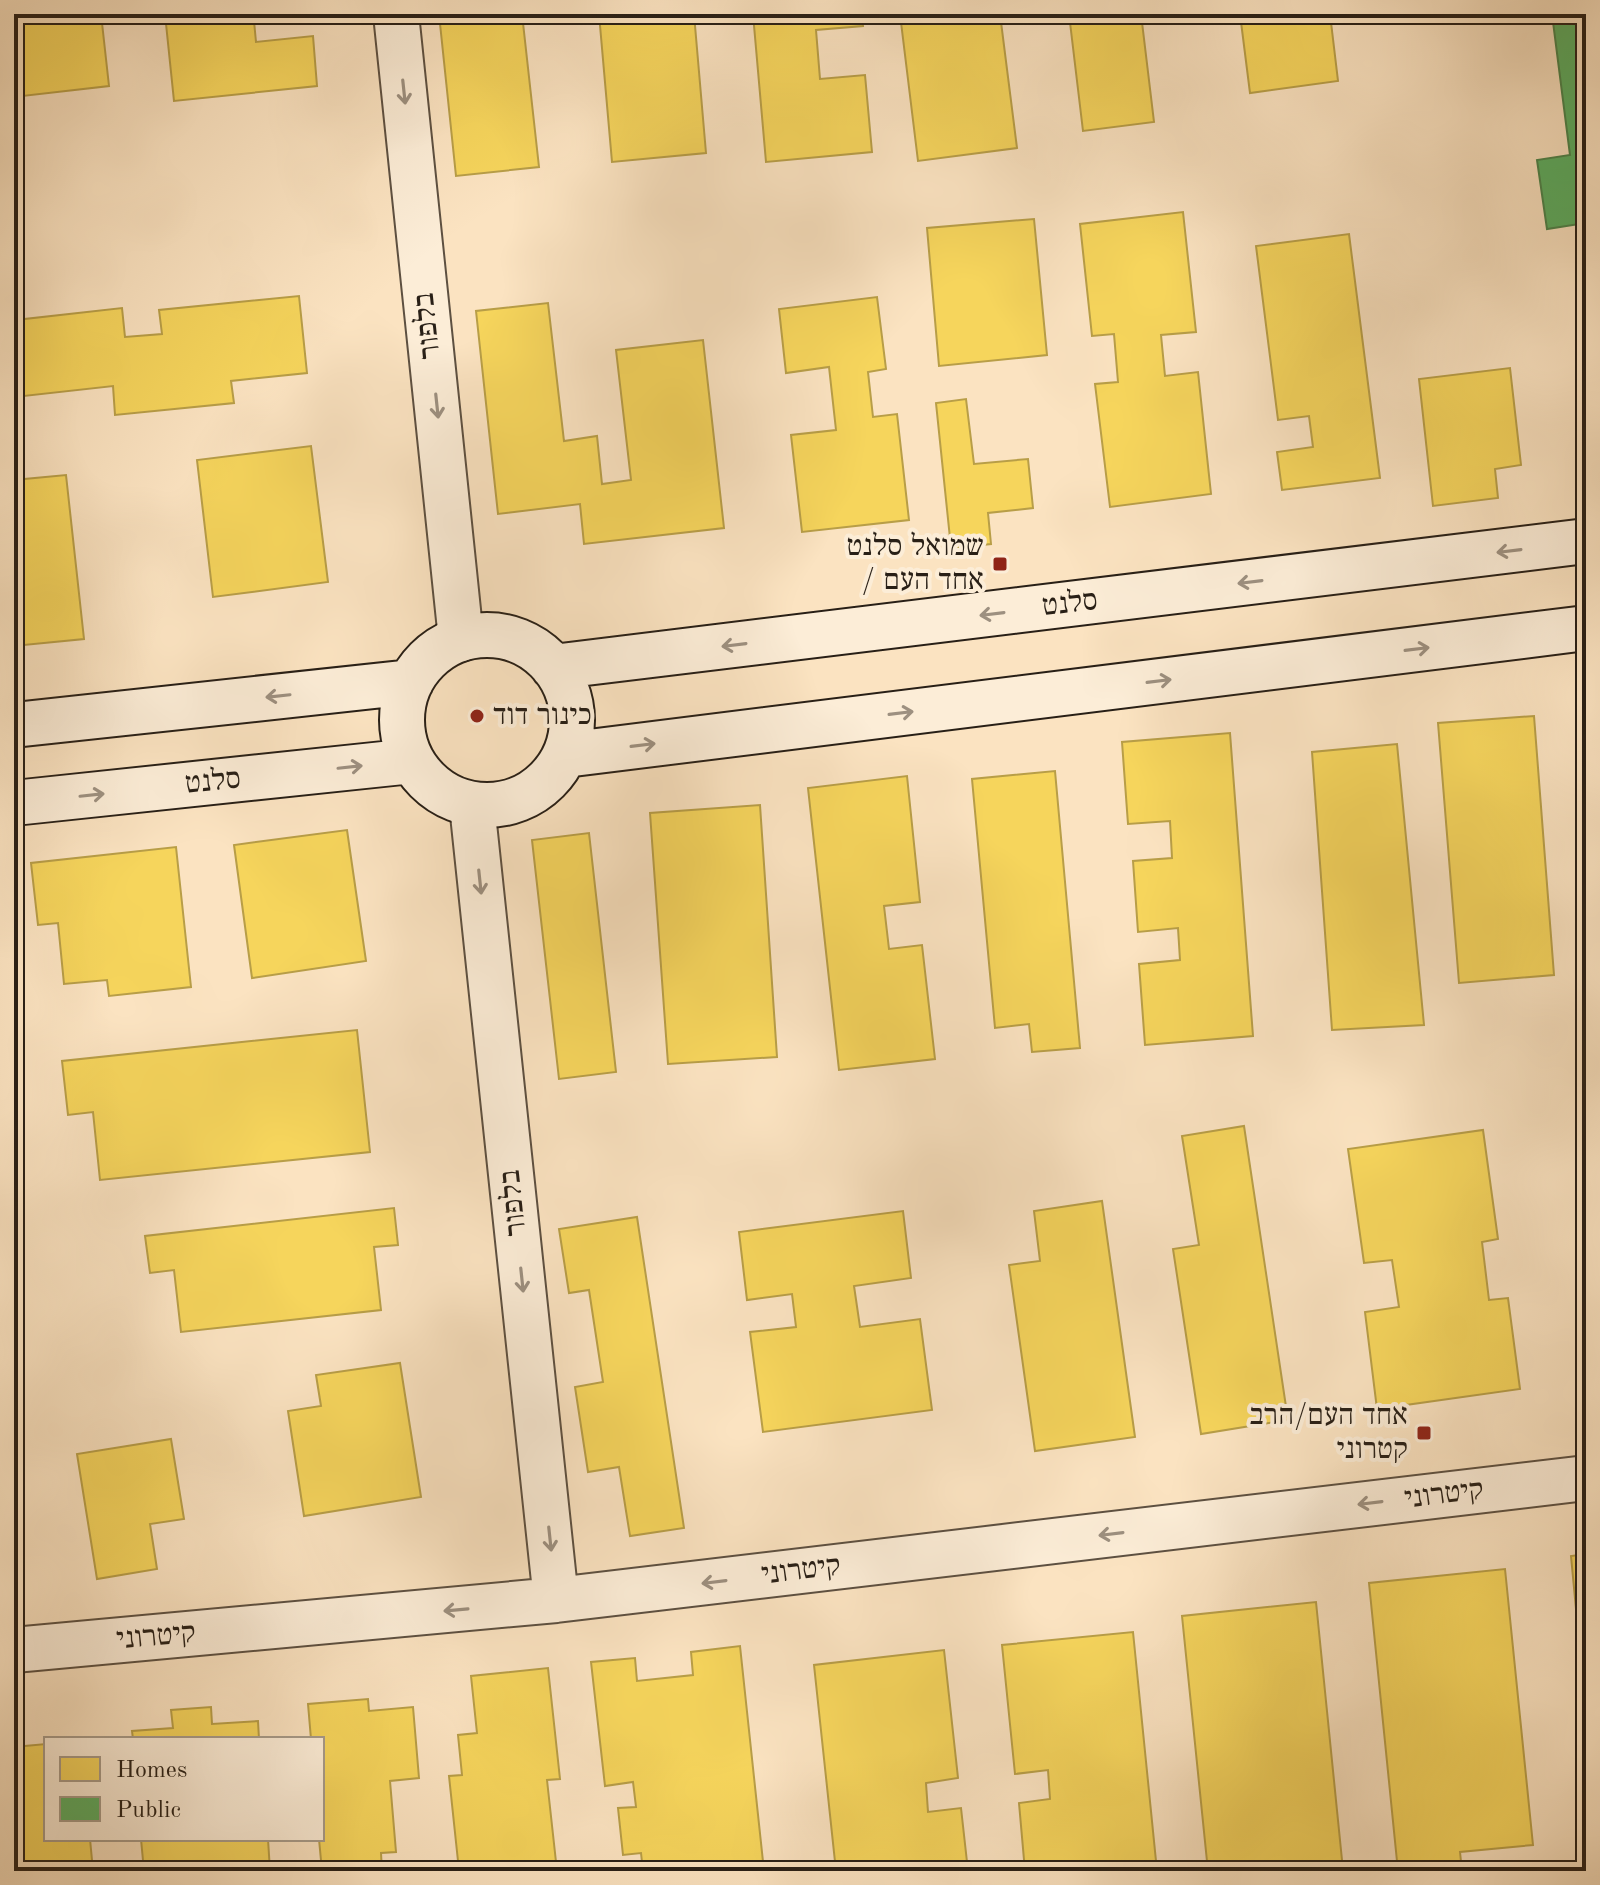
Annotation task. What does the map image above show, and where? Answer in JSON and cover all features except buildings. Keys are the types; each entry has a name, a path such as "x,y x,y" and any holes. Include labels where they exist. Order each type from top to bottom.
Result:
{"street":[{"name":"בלפור","path":"396,14 461,639"},
{"name":"סלנט","path":"553,667 1586,541"},
{"path":"565,755 1586,628"},
{"path":"487,635 512,639 535,650 553,667 565,687 571,709 572,732 565,755 550,778 527,796 500,805 472,805 447,797 426,781 412,761 403,735 403,708 411,682 424,663 441,649 461,639 487,635"},
{"path":"14,725 411,682"},
{"name":"סלנט","path":"14,803 412,761"},
{"name":"בלפור","path":"472,805 556,1600"},
{"name":"קיטרוני","path":"14,1650 556,1600 1586,1478"}],"place":[{"name":"שמואל סלנט / אחד העם","path":"1000,564"},
{"name":"כינור דוד","path":"477,716"},
{"name":"אחד העם/הרב קטרוני","path":"1424,1433"}]}
